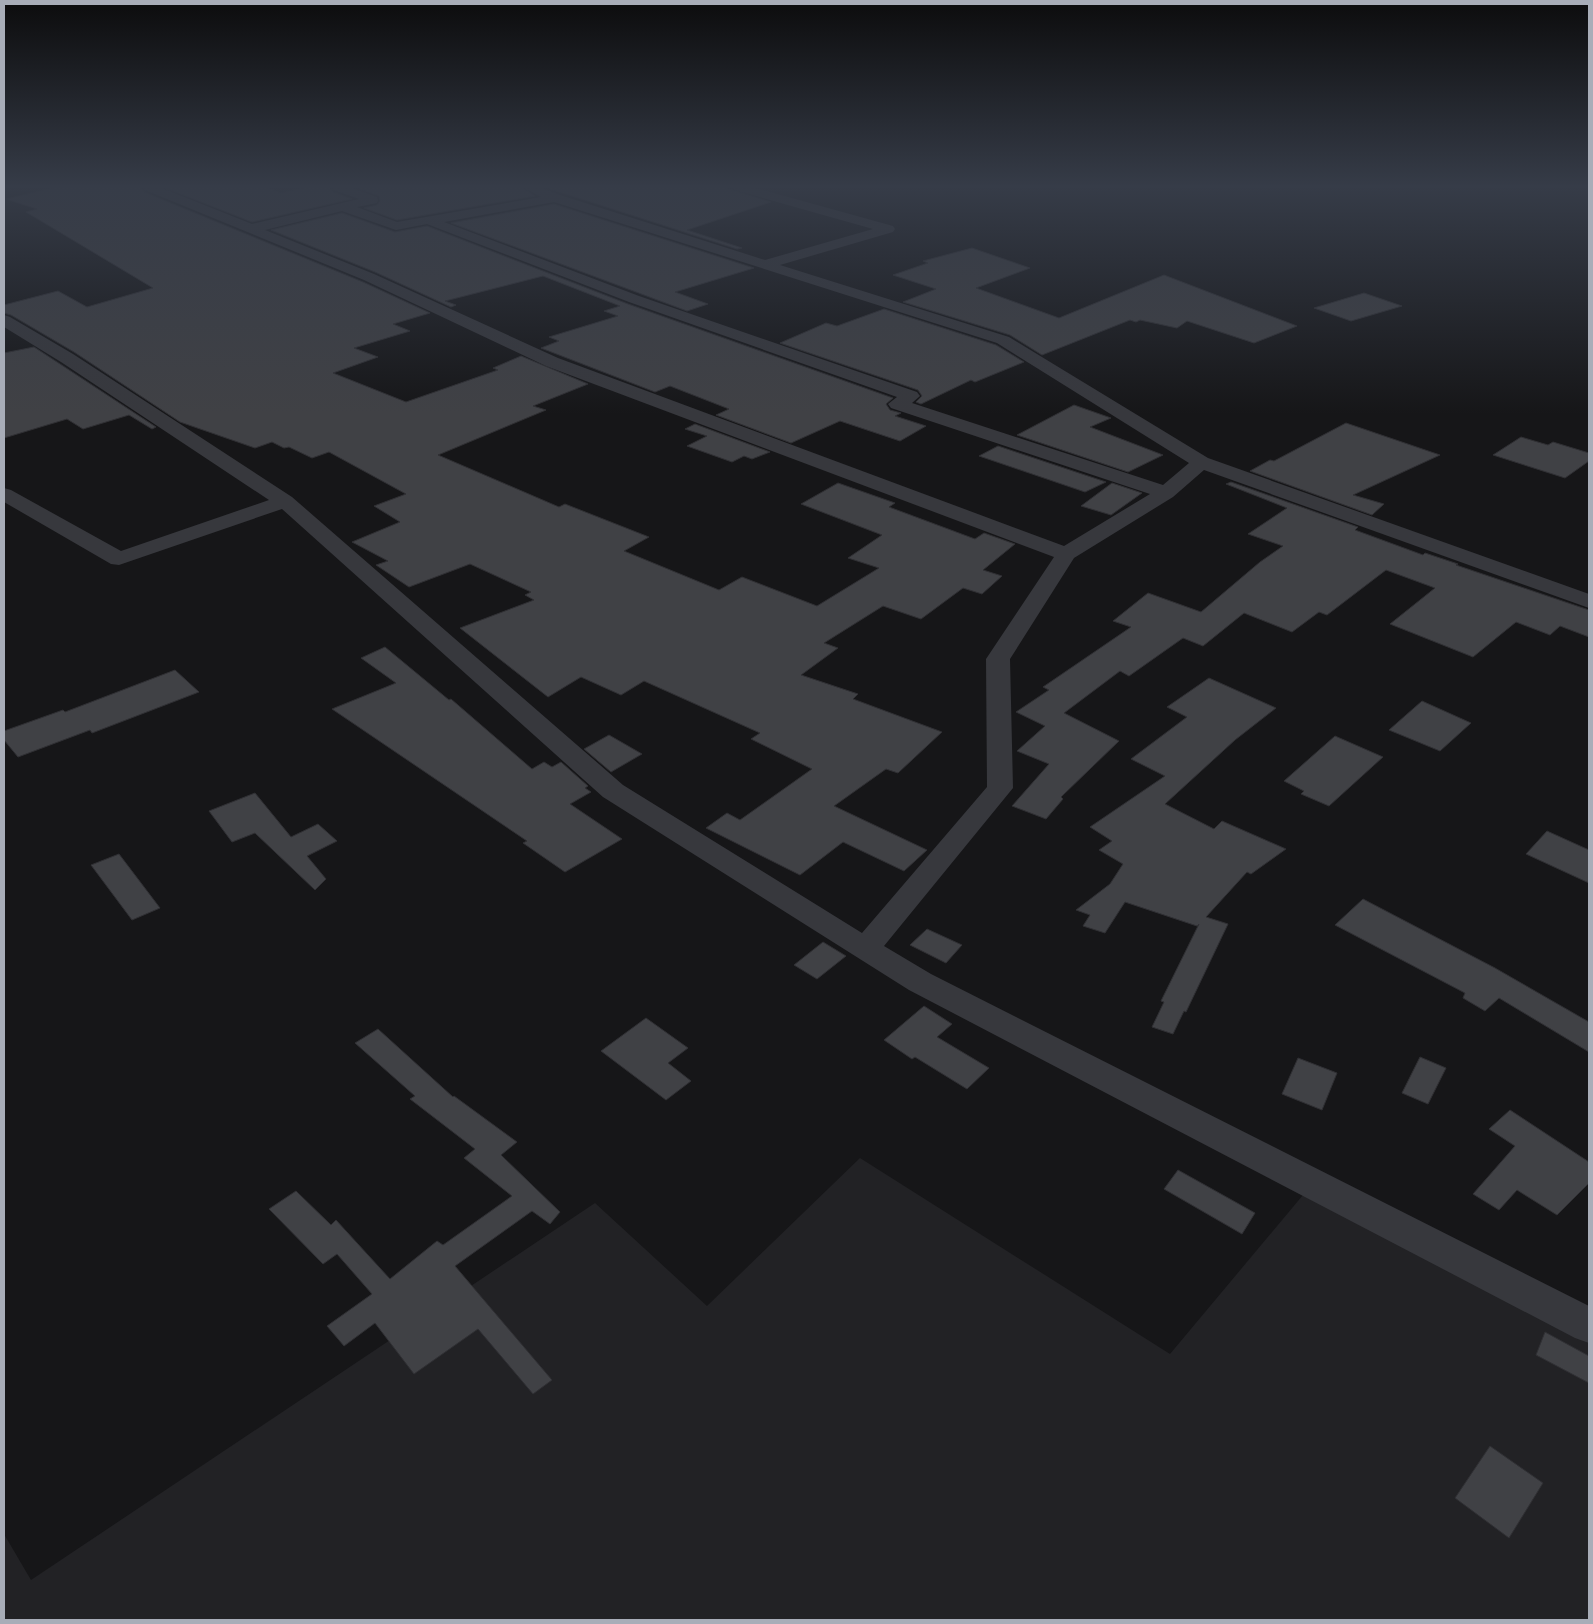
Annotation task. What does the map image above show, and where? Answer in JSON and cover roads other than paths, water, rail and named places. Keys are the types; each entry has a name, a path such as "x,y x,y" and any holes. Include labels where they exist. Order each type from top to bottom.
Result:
{"street":[{"path":"334,263 369,277 552,362 1066,554"},
{"path":"540,263 634,299 911,396 897,404 1166,493"},
{"path":"762,263 1003,340 1200,462 1589,601"},
{"path":"766,264 770,263"},
{"path":"4,320 67,358 285,501 613,791 920,982 1589,1325"},
{"path":"865,949 1000,788 998,659 1066,554 1166,493 1200,462"},
{"path":"4,494 119,559 285,501"}]}
